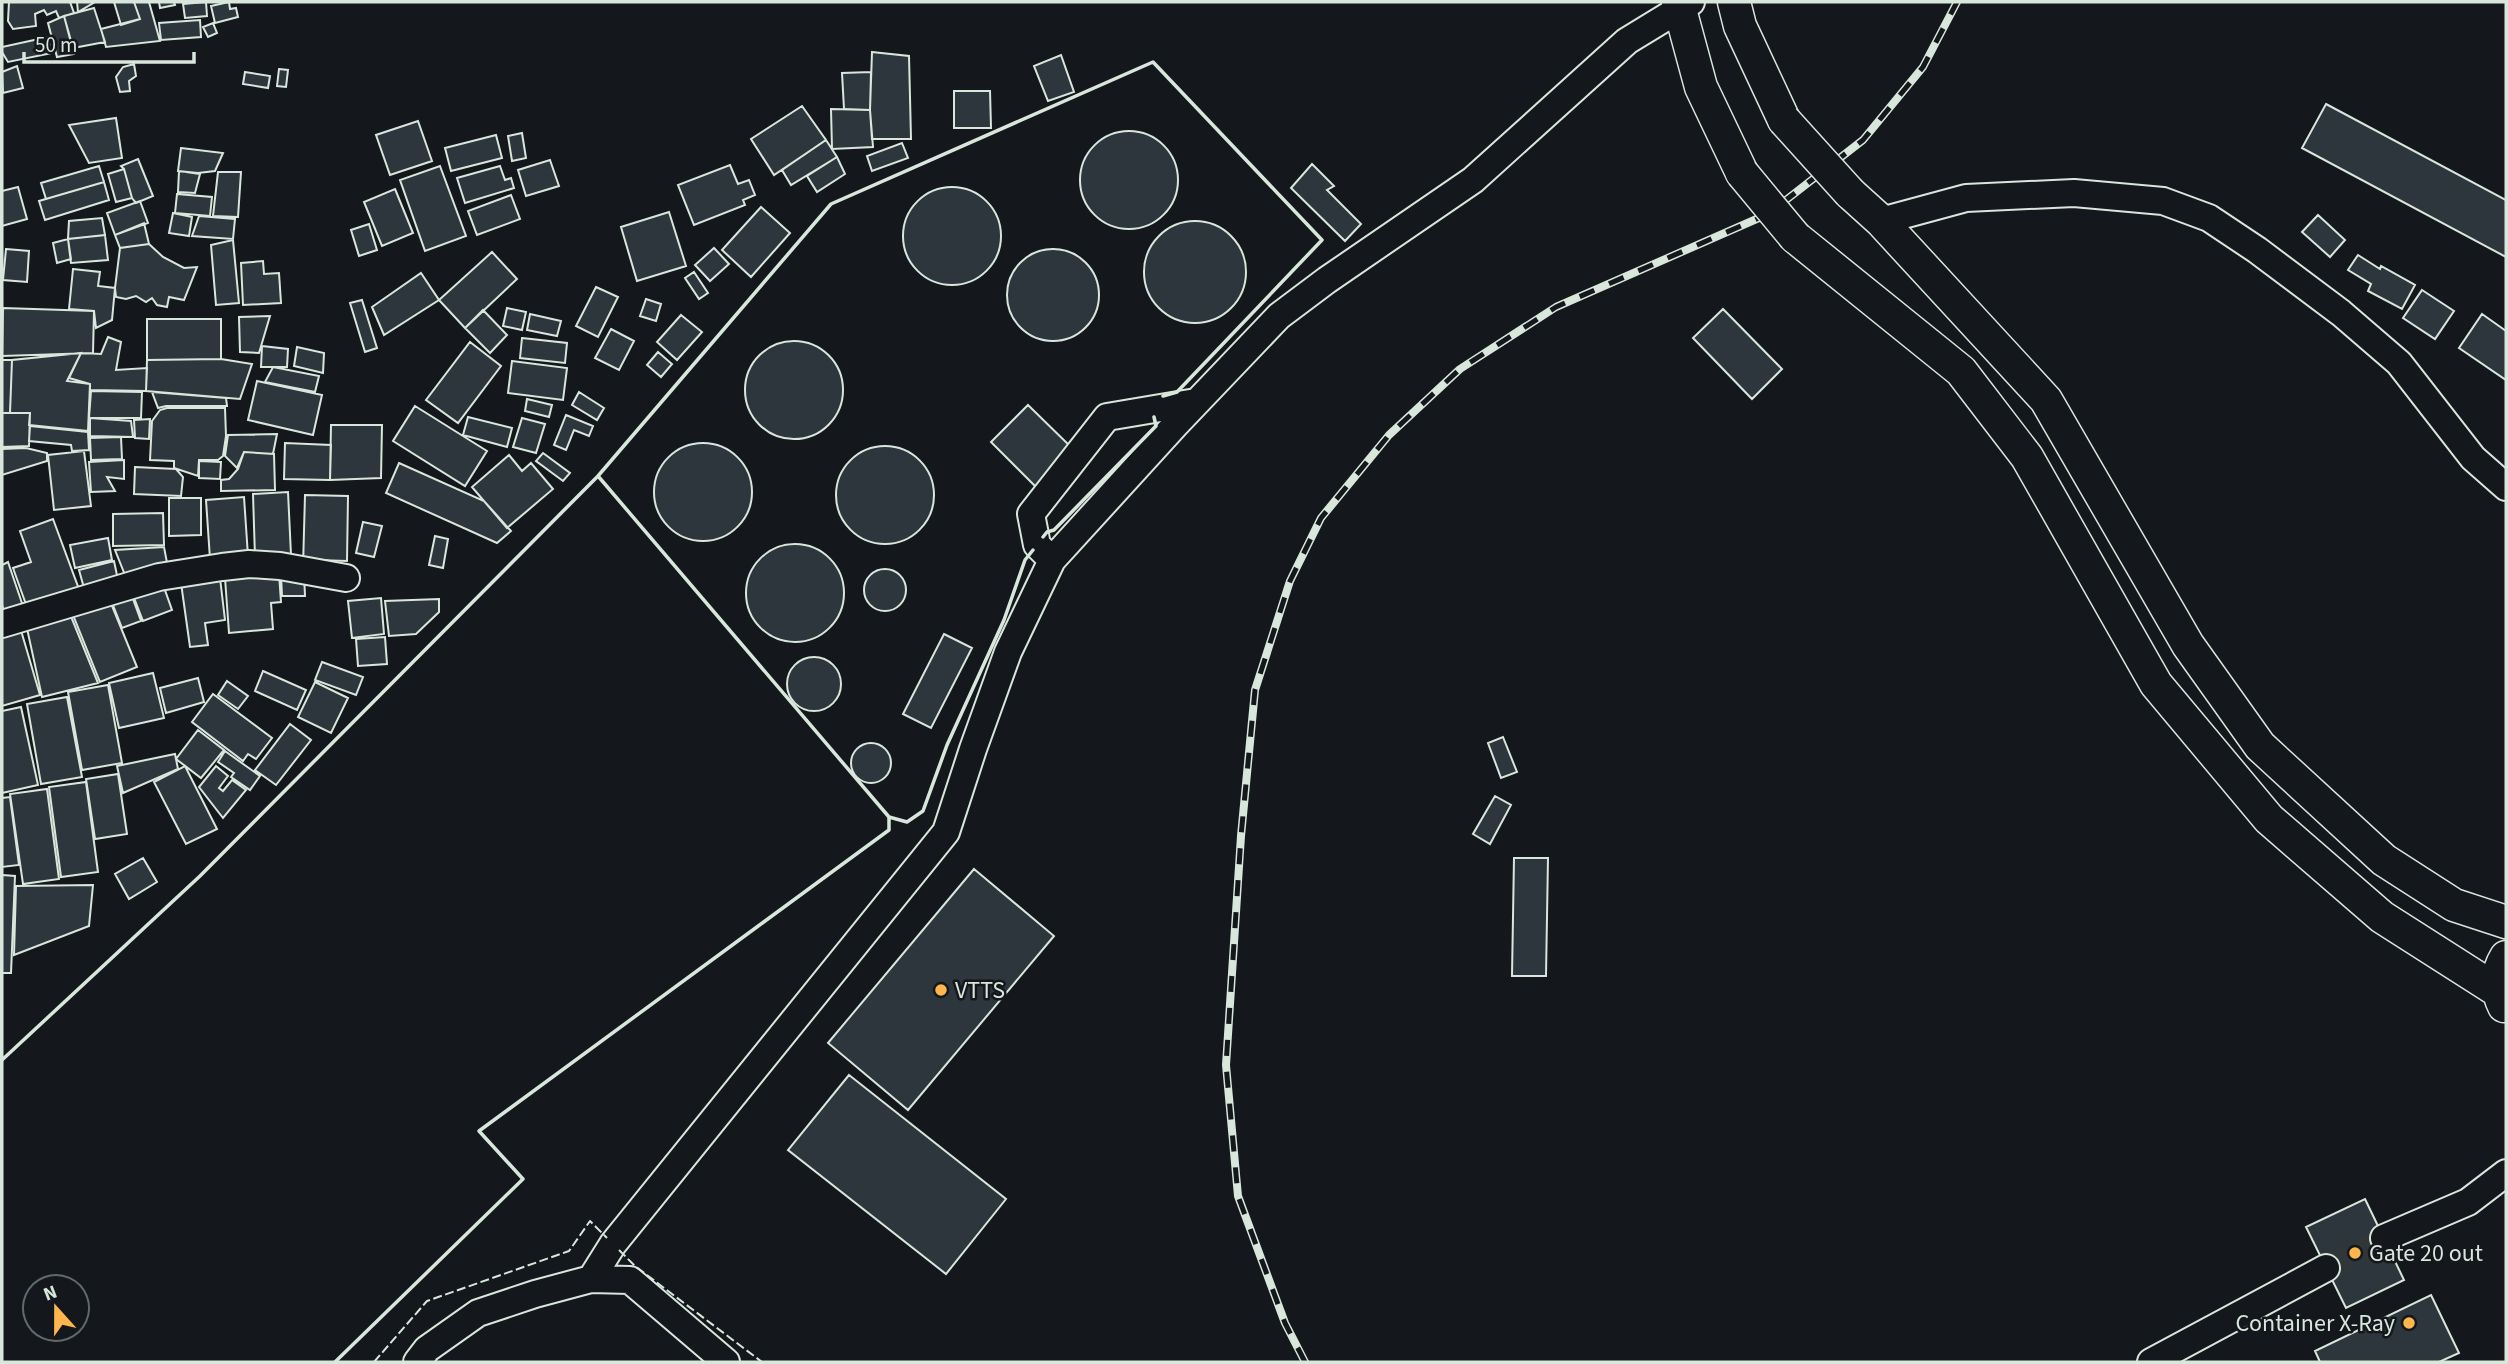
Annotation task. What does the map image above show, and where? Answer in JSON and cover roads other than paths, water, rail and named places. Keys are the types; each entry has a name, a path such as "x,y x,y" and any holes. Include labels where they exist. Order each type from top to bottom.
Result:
{"main road":[{"path":"1734,2 1740,26 1784,120 2046,400 2188,645 2260,746 2384,860 2454,905 2506,922"},
{"path":"1682,4 1701,87 1742,173 1795,237 1961,371 2027,457 2155,684 2269,819 2382,917 2502,1001"},
{"path":"2502,1001 2498,977 2506,957"}],"street":[{"path":"592,1279 613,1244 946,832 972,749 1009,652 1052,560 1196,402 1279,316 1473,180 1627,41 1682,4"},
{"path":"1881,222 1966,198 2074,193 2163,201 2209,218 2342,313 2399,363 2473,458 2506,486"},
{"path":"1052,560 1037,545 1031,514 1108,417 1196,402"},
{"path":"2,624 159,577 222,567 250,564 280,566 346,578"},
{"path":"2384,1238 2468,1202 2506,1173"},
{"path":"2151,1362 2326,1268"},
{"path":"417,1362 426,1349 478,1313 592,1279 630,1280 726,1362"}],"tunnel":[{"path":"2326,1268 2384,1238"}],"railway":[{"path":"1305,1362 1285,1323 1238,1196 1226,1065 1241,836 1255,690 1290,581 1321,518 1389,435 1460,369 1556,307 1768,214 1863,140 1923,67 1957,2"}],"place":[{"name":"VTTS","path":"941,990"},
{"name":"Gate 20 out","path":"2355,1253"},
{"name":"Container X-Ray","path":"2409,1323"}]}
